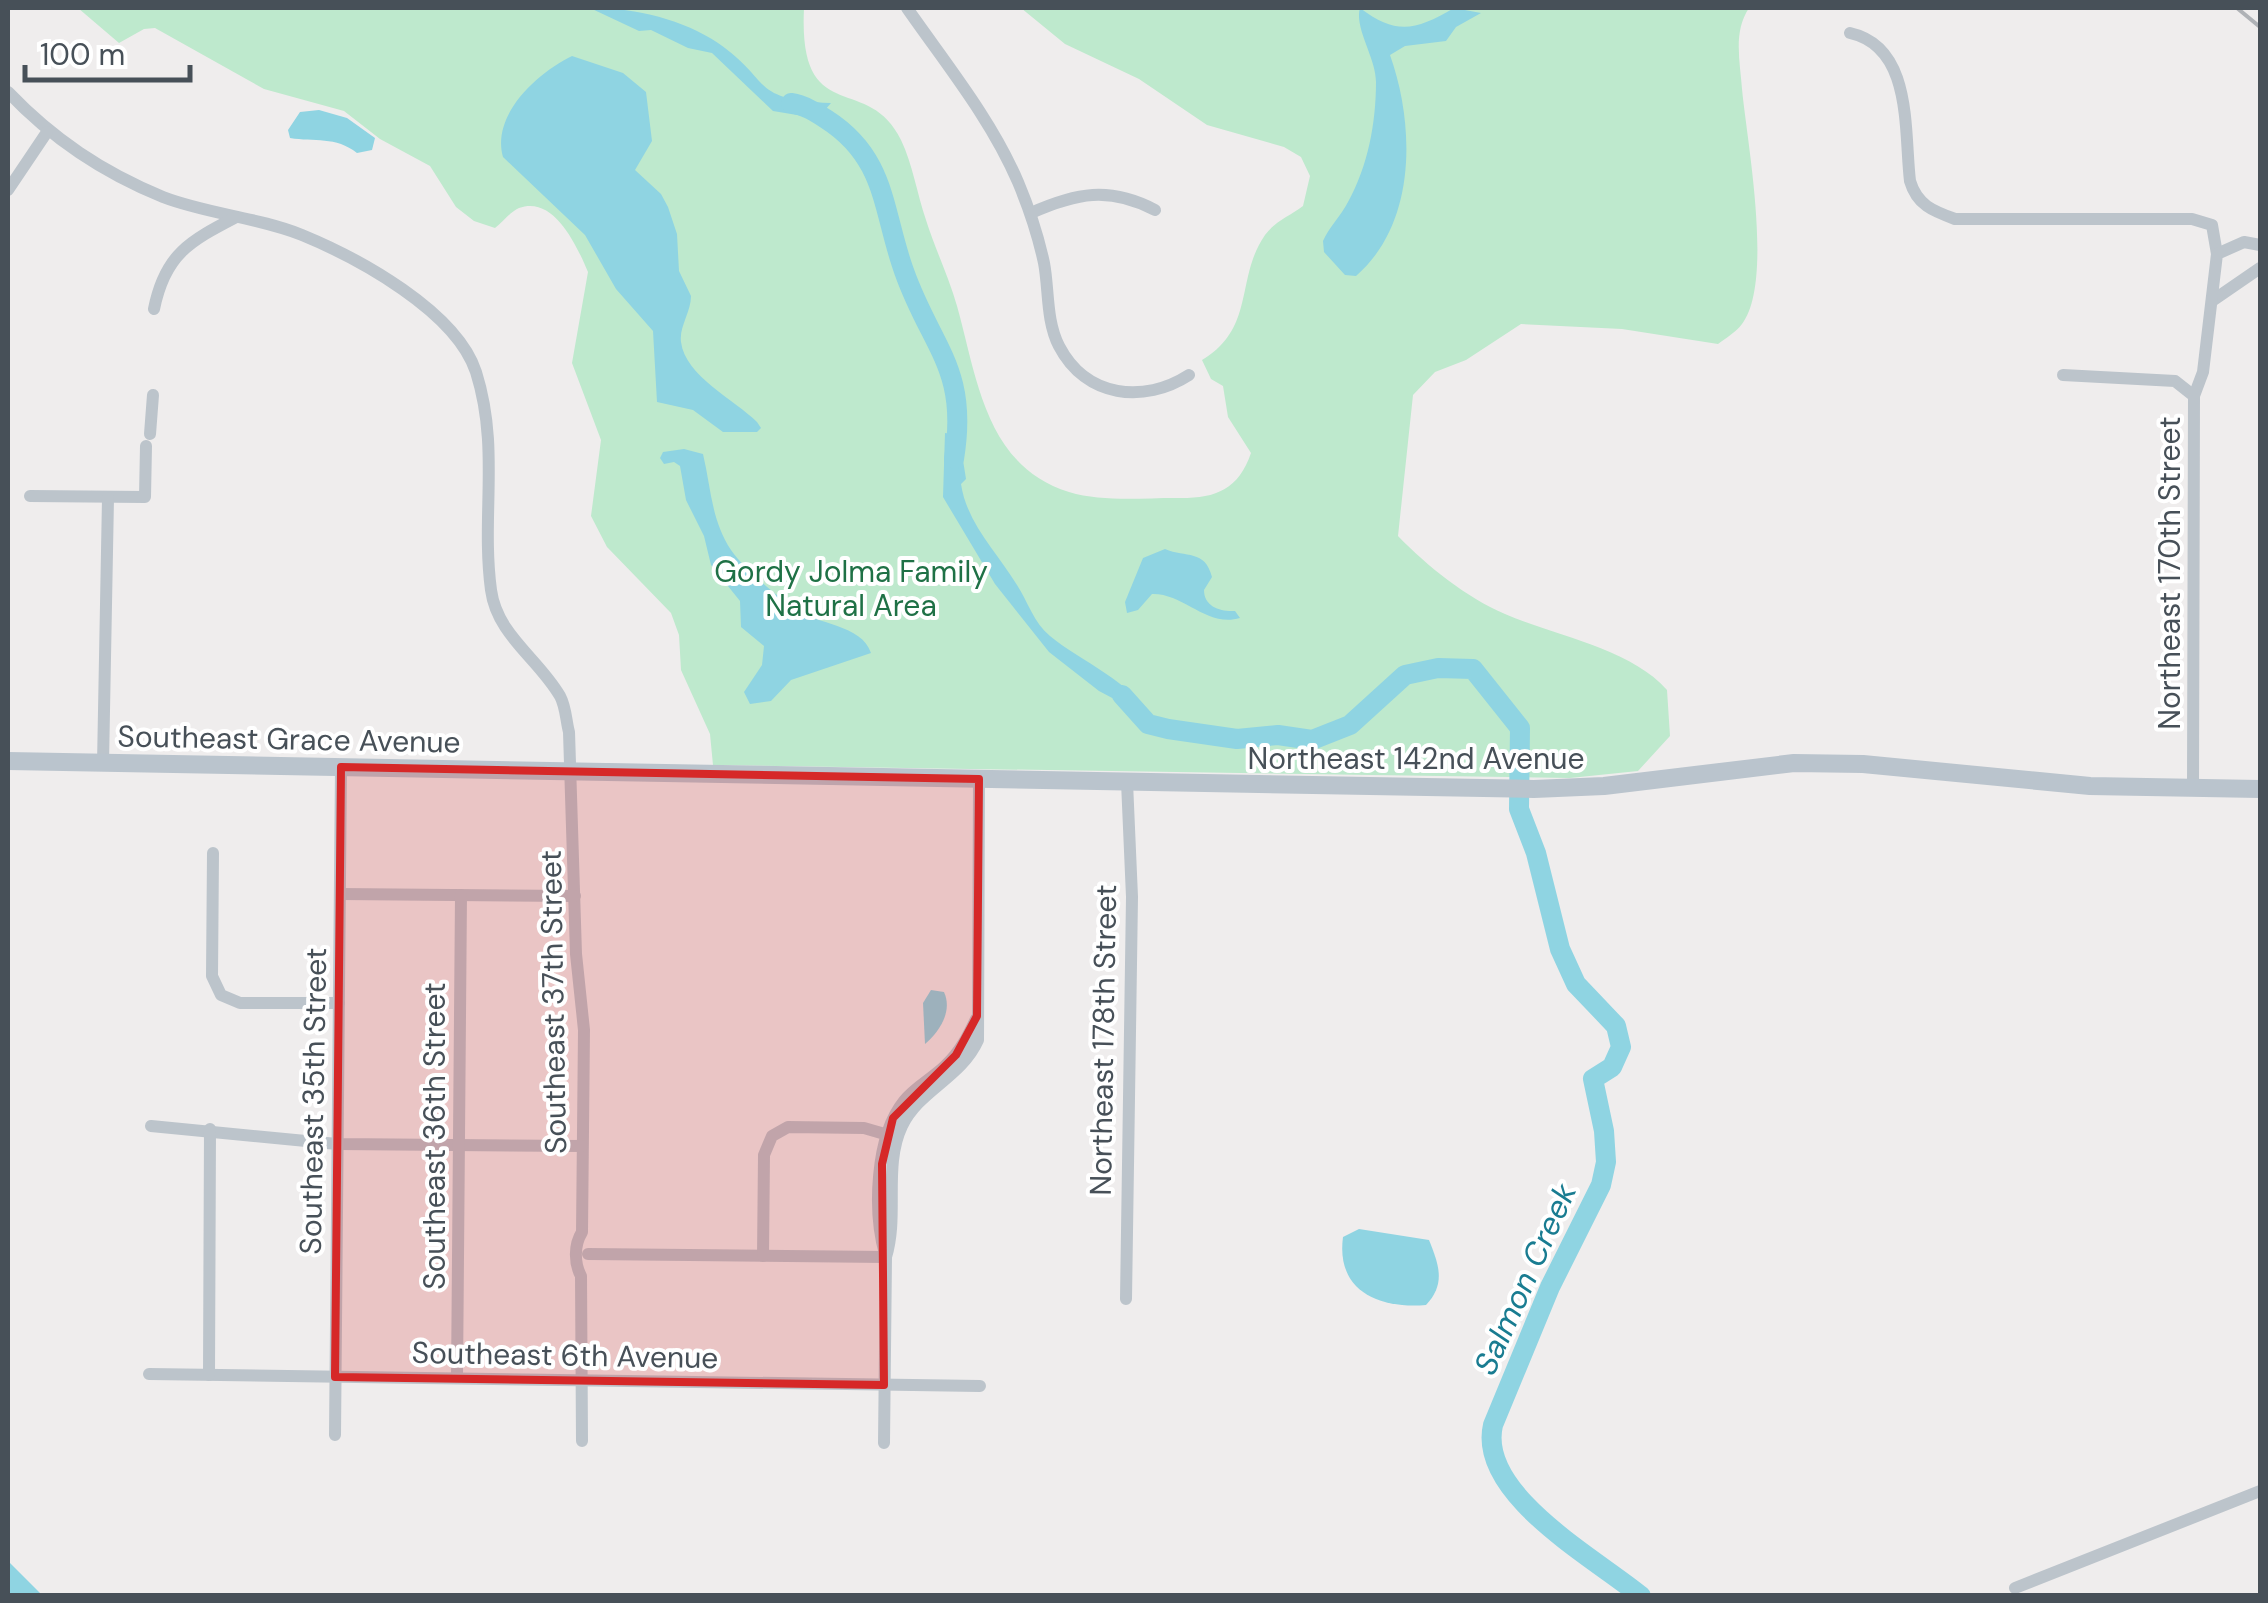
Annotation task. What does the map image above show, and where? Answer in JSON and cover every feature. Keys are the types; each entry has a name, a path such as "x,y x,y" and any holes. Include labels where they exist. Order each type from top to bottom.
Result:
{"street":[{"path":"907,8 1001,146 1031,213 1051,320 1058,344 1072,364 1095,383 1118,394 1146,394 1168,388 1189,375"},
{"path":"1850,33 1880,46 1889,59 1903,101 1910,181 1930,210 1955,219 2192,219 2212,225 2217,254 2244,242 2260,244"},
{"name":"Southeast 37th Street","path":"8,92 47,132 84,158 165,198 301,235 380,276 445,322 474,367 491,438 491,589 499,620 562,700 570,772 584,1030 582,1232 588,1242 588,1268 582,1276"},
{"path":"8,190 47,132"},
{"path":"1031,213 1069,196 1099,192 1130,197 1155,210"},
{"path":"154,309 164,278 186,243 236,216"},
{"name":"Northeast 170th Street","path":"2193,788 2194,396 2203,372 2217,254"},
{"path":"2212,300 2260,268"},
{"path":"2063,375 2175,381 2194,396"},
{"path":"30,496 144,496 153,395"},
{"path":"104,764 108,498"},
{"name":"Southeast Grace Avenue","path":"8,762 570,772"},
{"name":"Northeast 142nd Avenue","path":"570,772 1534,788 1604,786 1794,763 1863,764 2090,786 2260,789"},
{"name":"Southeast 35th Street","path":"334,1435 341,767"},
{"path":"884,1443 886,1257 880,1237 882,1164 901,1104 956,1055 977,1016 979,780"},
{"name":"Northeast 178th Street","path":"1126,782 1132,897 1126,1299"},
{"path":"214,853 212,976 220,994 240,1003 338,1003"},
{"path":"340,894 575,896"},
{"name":"Southeast 36th Street","path":"457,1378 461,895"},
{"path":"151,1126 337,1144 582,1146"},
{"path":"763,1256 764,1155 772,1136 788,1127 864,1128 892,1136"},
{"path":"209,1375 210,1129"},
{"name":"Southeast 37th Street","path":"582,1232 576,1241 577,1268 582,1276 582,1441"},
{"path":"588,1254 886,1257"},
{"name":"Southeast 6th Avenue","path":"149,1374 980,1386"},
{"path":"2014,1588 2260,1491"}],"highlighted area":[{"path":"341,767 979,779 977,1016 956,1055 893,1118 882,1164 884,1385 335,1377"}],"green space":[{"name":"Gordy Jolma Family Natural Area","path":"78,8 804,8 805,46 812,70 823,85 871,107 887,120 901,140 954,295 979,389 1002,440 1019,462 1041,479 1069,492 1122,499 1202,497 1232,484 1246,466 1251,453 1228,417 1223,386 1211,379 1202,360 1230,333 1238,318 1256,251 1269,230 1303,206 1310,176 1301,157 1284,147 1207,125 1139,79 1065,44 1021,8 1749,8 1741,27 1739,57 1757,245 1751,304 1740,327 1718,344 1622,329 1521,324 1466,360 1435,372 1413,395 1398,536 1476,599 1525,622 1613,653 1651,676 1667,690 1670,736 1638,771 1570,778 713,765 710,734 681,670 679,635 671,613 607,547 591,516 601,440 572,363 588,272 562,225 543,209 532,206 519,208 495,228 474,221 456,207 430,166 380,139 344,111 264,89 155,28 144,29 119,43"}],"water":[{"path":"590,8 639,12 689,27 718,43 774,93 831,103 825,110 803,116 773,111 712,53 688,48 651,30 639,31"},
{"path":"1360,8 1384,23 1406,27 1428,22 1454,8 1481,13 1456,27 1446,41 1405,46 1390,55 1404,112 1405,172 1391,229 1356,276 1345,275 1324,252 1323,241 1355,188 1372,128 1375,73 1360,25"},
{"path":"572,56 623,73 646,92 652,141 635,170 661,194 677,234 679,271 691,296 681,342 691,366 757,422 761,428 757,432 723,432 693,410 657,402 653,331 616,289 585,235 503,157 501,141 510,111 532,84"},
{"path":"319,110 347,118 375,138 372,150 357,153 333,142 290,138 288,130 300,112"},
{"path":"945,433 959,435 966,479 961,484 969,512 1040,625 1131,693 1150,718 1099,691 1049,652 995,584 943,497"},
{"path":"684,449 703,454 719,527 744,565 794,608 848,630 866,643 871,653 791,680 771,701 750,704 744,692 762,665 764,646 741,627 740,601 711,565 704,536 686,500 680,466 674,462 664,464 660,458 663,452"},
{"path":"1165,549 1205,562 1212,577 1204,590 1207,601 1219,609 1235,611 1240,618 1228,620 1206,615 1175,599 1152,594 1138,610 1127,613 1125,602 1143,558"},
{"path":"931,990 944,992 947,1007 940,1028 925,1044 923,1003"},
{"path":"1359,1229 1429,1240 1439,1274 1436,1290 1426,1305 1391,1304 1353,1283 1346,1271 1343,1237"},
{"path":"8,1561 42,1595 8,1595"}],"waterway":[{"name":"Salmon Creek","path":"791,103 814,111 846,134 872,168 904,271 952,380 957,428 954,459"},
{"name":"Salmon Creek","path":"1122,695 1148,724 1168,729 1237,739 1278,735 1312,740 1350,725 1405,675 1438,668 1473,669 1520,728 1519,809 1536,853 1560,949 1576,984 1616,1026 1621,1047 1612,1067 1593,1079 1604,1131 1606,1162 1601,1185 1550,1287 1493,1425 1493,1451 1503,1475 1544,1522 1641,1596"}],"railway":[{"path":"2237,8 2260,27"}]}
